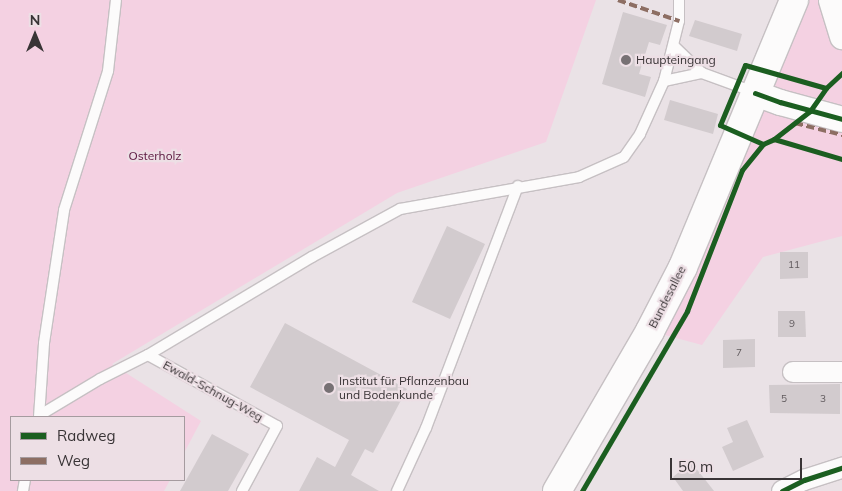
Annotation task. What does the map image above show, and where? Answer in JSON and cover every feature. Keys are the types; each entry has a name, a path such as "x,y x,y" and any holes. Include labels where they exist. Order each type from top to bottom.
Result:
{"main road":[{"name":"Bundesallee","path":"556,491 650,331 683,266 794,0"}],"street":[{"path":"830,0 842,36"},
{"path":"755,93 842,119"},
{"path":"793,372 842,372"},
{"path":"782,491 804,480 842,468"}],"lane":[{"path":"39,416 44,343 64,210 108,71 116,0"},
{"path":"39,416 100,378 148,355 312,257 400,209 518,186 580,177 624,157 640,134 664,81 679,21 678,0"},
{"path":"674,46 702,73 755,93"},
{"path":"664,81 702,73"},
{"path":"397,491 426,428 518,186"},
{"name":"Ewald-Schnug-Weg","path":"148,355 277,426 242,491"}],"green space":[{"name":"Osterholz","path":"0,0 596,0 546,142 397,193 112,364 201,421 185,451 185,416 10,416 10,481 169,481 164,491 0,491"},
{"path":"794,0 842,0 842,236 763,257 702,345 650,331"}],"building":[{"name":"Haupteingang","path":"623,12 667,25 660,45 649,42 639,74 651,77 645,97 602,84"},
{"path":"695,20 742,34 737,51 689,36"},
{"path":"670,100 718,114 713,134 664,120"},
{"path":"447,226 485,244 450,319 412,302"},
{"path":"780,252 808,252 808,278 780,279"},
{"path":"778,311 805,311 806,337 778,337"},
{"name":"Institut für Pflanzenbau und Bodenkunde","path":"285,323 407,389 373,453 365,449 351,475 379,491 299,491 317,457 335,467 349,440 250,387"},
{"path":"755,339 755,367 723,368 723,340"},
{"path":"840,384 840,414 770,413 769,385"},
{"path":"747,420 764,457 733,471 722,447 733,442 727,428"},
{"path":"212,434 249,454 228,491 180,491"},
{"path":"691,462 714,491 683,491 673,477"}],"marked path":[{"path":"618,0 679,21"},
{"path":"795,123 842,135"}],"cycle path":[{"path":"763,144 720,125 745,65 826,88"},
{"path":"582,491 687,311 742,170 763,144 774,139 810,111 826,88 842,73"},
{"path":"755,93 842,119"},
{"path":"774,139 842,159"},
{"path":"782,491 804,480 842,468"}],"place":[{"name":"Haupteingang","path":"626,60"},
{"name":"Institut für Pflanzenbau und Bodenkunde","path":"329,388"}]}
